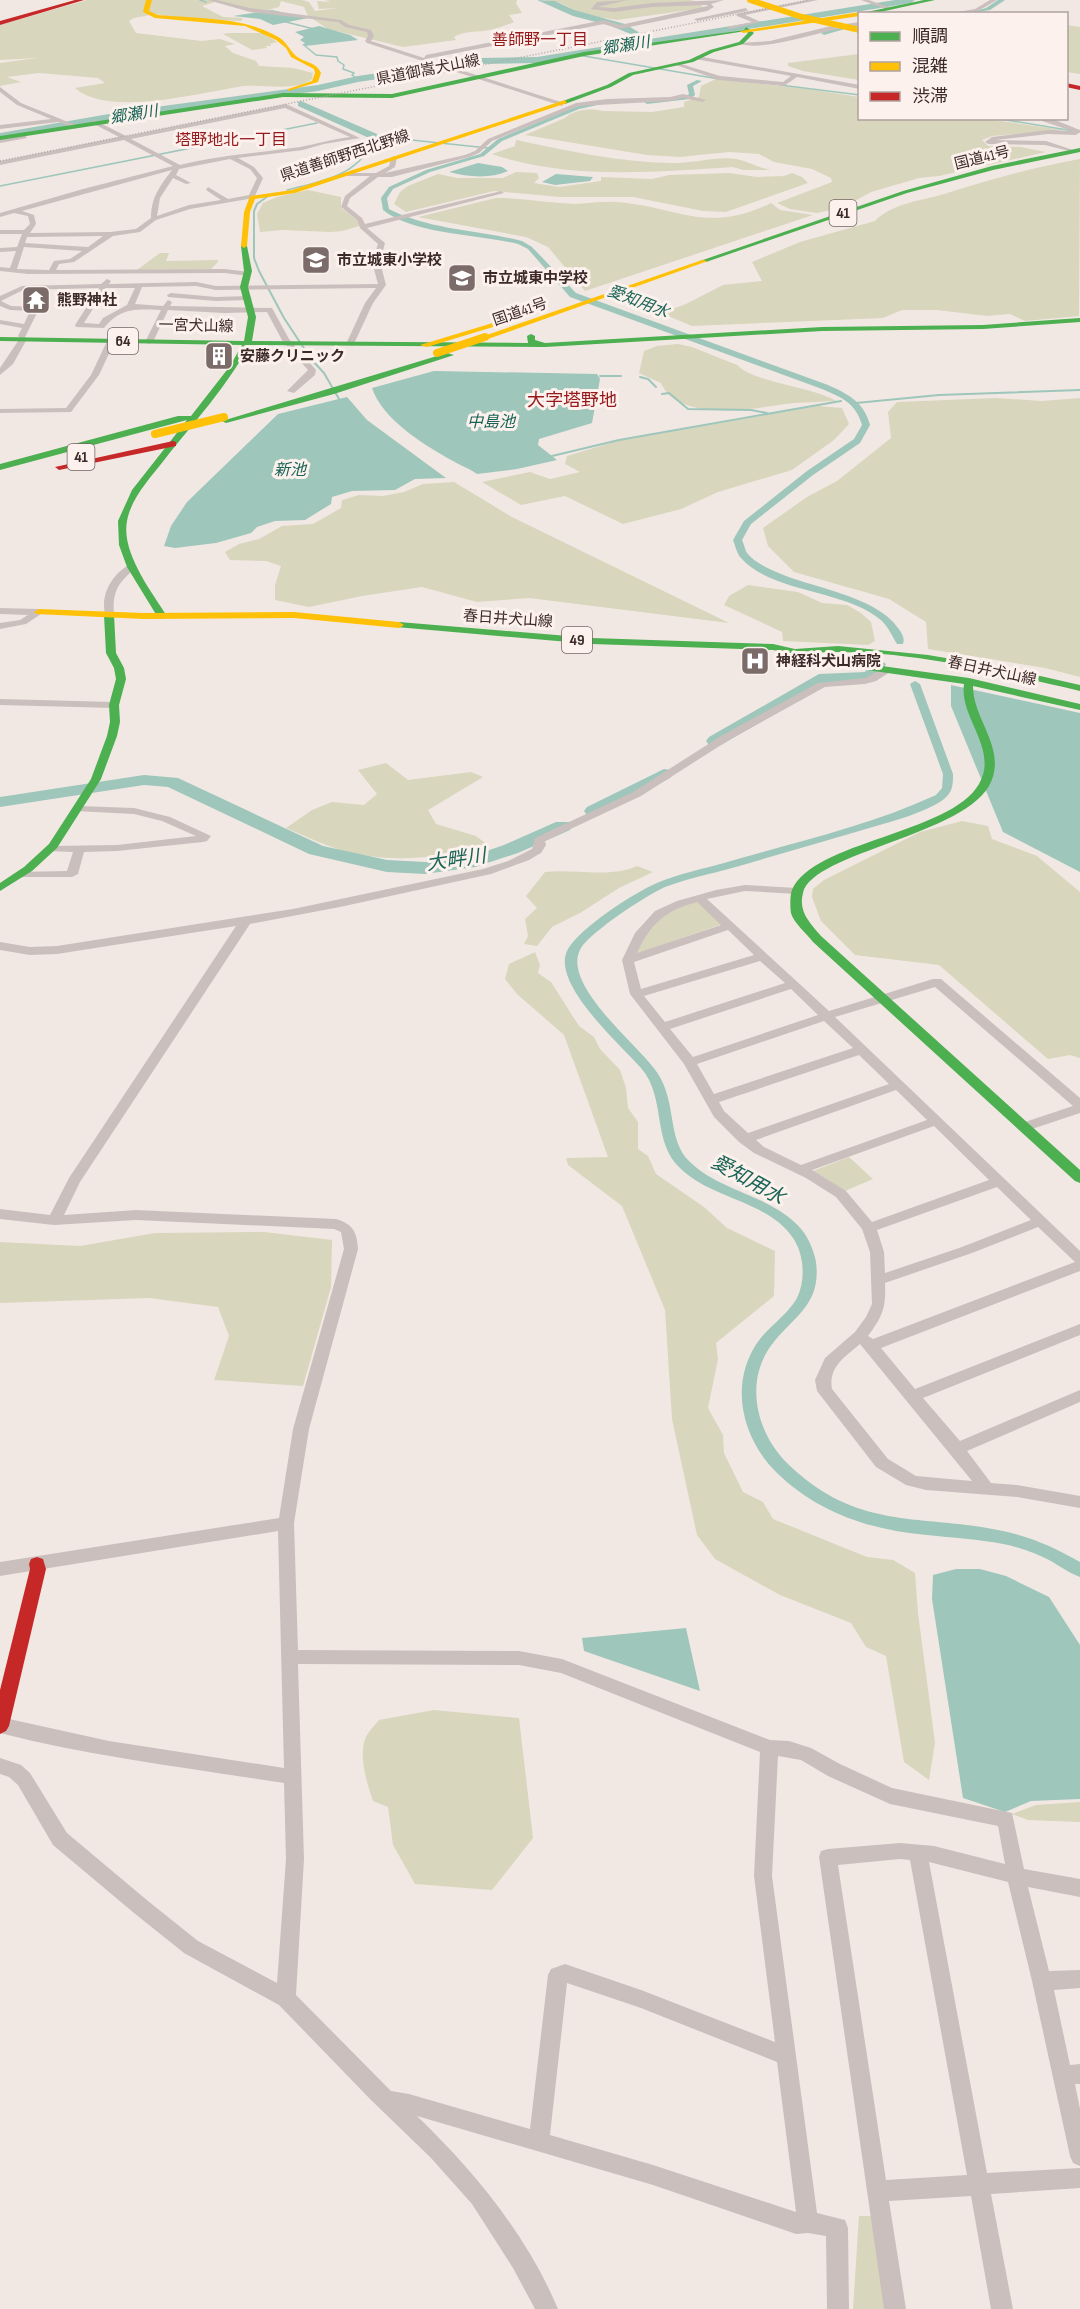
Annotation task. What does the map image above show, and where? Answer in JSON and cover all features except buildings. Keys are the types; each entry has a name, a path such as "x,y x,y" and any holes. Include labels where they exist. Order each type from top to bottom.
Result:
{"main road":[{"path":"0,23 81,0"},
{"path":"149,0 146,12 157,17 237,22 262,28 289,46 293,56 316,68 318,73 315,82 288,93"},
{"path":"750,0 802,18 858,30"},
{"name":"県道御嵩犬山線","path":"869,12 932,0"},
{"name":"県道御嵩犬山線","path":"0,140 73,124 96,123 288,93 383,97 579,55 858,14"},
{"path":"741,43 752,33 746,29"},
{"name":"県道善師野西北野線","path":"251,198 284,194 567,102 609,86 631,74 676,64 741,43"},
{"name":"国道41号","path":"0,473 163,439 312,395 415,363 449,348 493,341 613,295 919,192 1077,152"},
{"path":"0,473 44,470 163,439 193,418 234,367 252,328 244,248 251,198"},
{"path":"493,341 531,336 572,310"},
{"path":"449,348 572,310"},
{"path":"493,341 545,345 833,328 983,327 1080,320"},
{"name":"一宮犬山線","path":"0,339 24,334 111,341 424,345 449,348"},
{"path":"531,336 531,341 545,345"},
{"path":"0,473 181,418 193,418"},
{"path":"163,439 122,521 124,544 132,567 167,616"},
{"path":"122,521 132,549 167,616"},
{"name":"春日井犬山線","path":"39,612 167,616 294,615 489,634 661,645 773,647 860,666 969,681 1080,707"},
{"path":"0,888 50,849 79,809 96,779 112,736 115,722 114,705 121,679 119,668 111,653 109,615"},
{"path":"799,651 829,649 912,656 1017,673 1080,688"},
{"path":"969,681 968,694 990,754 992,768 987,783 976,797 957,811 828,864 809,876 797,891 795,908 800,921 817,939 1080,1179"},
{"path":"0,1725 38,1569 37,1564"}],"street":[{"path":"211,0 261,11 339,21 369,31 371,36 368,41 567,102 575,101 540,117 555,120"},
{"path":"625,0 597,4 593,8 614,10 721,0"},
{"path":"683,15 699,19 795,0"},
{"path":"730,27 758,22 739,15 815,0"},
{"path":"864,0 886,8"},
{"path":"961,12 980,9 994,0"},
{"path":"420,58 604,22 623,26 683,15 711,7 708,3"},
{"path":"741,43 755,44 812,33 838,25 858,24"},
{"path":"697,58 858,87"},
{"path":"718,63 744,59"},
{"path":"676,64 726,79 784,84 795,76"},
{"path":"0,89 19,104 73,124"},
{"path":"347,174 376,175 424,168 472,154 490,140 544,117 586,103 669,99 683,96 704,100"},
{"path":"0,163 286,106 357,138 232,157 43,201 0,215"},
{"path":"0,128 59,119"},
{"path":"1044,120 1077,131 1039,133 988,140 992,144 1022,141 1046,143 1077,152"},
{"path":"0,140 96,123 157,155 188,183"},
{"path":"472,154 483,157"},
{"path":"0,232 26,234 134,233 154,219 189,207 251,198 260,178 252,168 232,157"},
{"path":"350,344 369,303 381,286 376,262 382,243 362,227 360,219 344,207 345,202 347,197 376,175 392,167 396,157"},
{"path":"154,219 159,191 165,180 175,170"},
{"path":"208,189 226,201"},
{"path":"362,227 501,193"},
{"path":"13,270 20,247 33,224 31,215 15,212"},
{"path":"51,272 56,262 72,261 111,234"},
{"path":"0,250 20,247 87,249"},
{"path":"0,269 28,272 94,270 112,273 224,271 249,296 269,310 289,343 312,370 312,373 291,391"},
{"path":"196,284 224,271"},
{"path":"22,288 28,272"},
{"path":"149,342 180,272"},
{"path":"112,273 79,325 101,326 106,320 130,306 164,308 249,296 259,287 381,286"},
{"path":"0,373 10,362 34,309 10,308 0,301 22,288 196,284 249,296"},
{"path":"130,306 140,285"},
{"path":"171,295 216,299 249,296"},
{"path":"0,322 24,334"},
{"path":"0,411 68,410 95,375 111,341"},
{"path":"109,615 109,601 118,575 132,567"},
{"name":"春日井犬山線","path":"0,610 39,612"},
{"path":"0,626 23,622 39,612"},
{"path":"539,840 637,794 725,738 822,685 833,682 874,680 886,670"},
{"path":"0,702 114,705"},
{"path":"50,849 128,847 203,839 205,836 166,819 134,811 79,809"},
{"path":"528,833 539,840"},
{"path":"0,946 30,951 57,950 390,894 499,869 537,851 540,845 539,840"},
{"path":"18,875 72,874 80,848"},
{"path":"797,891 756,887 699,898 659,913 641,933 628,960 636,994 690,1062 719,1114 744,1139 759,1150 841,1194 869,1228 877,1252 879,1304 865,1341"},
{"path":"699,898 793,984 1080,1259"},
{"path":"54,1220 74,1181 246,920"},
{"path":"628,960 729,926"},
{"path":"636,994 763,956"},
{"path":"690,1062 826,1016 937,982 1080,1106 1024,1127"},
{"path":"662,1028 793,984"},
{"path":"712,1099 861,1050"},
{"path":"744,1139 898,1085"},
{"path":"800,1170 936,1121"},
{"path":"869,1228 999,1181"},
{"path":"0,1214 54,1220 136,1215 336,1224 347,1230 350,1236 351,1250 301,1429 286,1522 295,1859 286,1998"},
{"path":"879,1280 956,1254 1041,1221"},
{"path":"1080,1266 865,1341 830,1362 823,1380 825,1391 882,1463 912,1481 1059,1497 1080,1502"},
{"path":"913,1396 1080,1329"},
{"path":"865,1341 957,1449 986,1488"},
{"path":"957,1449 1080,1396"},
{"path":"0,1569 229,1534 286,1522"},
{"path":"289,1658 519,1658 562,1666 769,1748 805,1753 834,1770 890,1796 1006,1819 1016,1876 1042,1981 1071,2075 1080,2156"},
{"path":"0,1725 32,1734 91,1745 293,1777"},
{"path":"769,1748 763,1876 784,2055 808,2222"},
{"path":"0,1766 15,1771 24,1779 60,1839 141,1907 191,1947 286,1998 377,2092 389,2101 479,2197 521,2260 547,2309"},
{"path":"895,2309 828,1857 900,1851 934,1854 1016,1876 1080,1888"},
{"path":"918,1853 1002,2309"},
{"path":"538,2142 558,1975 565,1973 641,1999 784,2055"},
{"path":"1042,1981 1080,1979"},
{"path":"389,2101 409,2104 653,2175 796,2223 808,2222 837,2228 838,2309"},
{"path":"878,2191 1080,2178"}],"shaded area":[{"path":"87,0 302,0 309,2 315,11 338,8 319,9 317,1 331,2 325,0 517,0 516,3 522,13 509,15 514,22 491,30 462,34 454,37 456,40 403,47 328,29 308,16 304,7 281,1 279,7 264,11 215,2 202,6 223,17 243,18 241,21 177,18 156,14 129,21 136,33 202,41 220,39 235,44 225,46 233,53 256,61 259,66 293,68 313,73 312,79 297,85 244,86 181,97 132,102 90,97 75,88 105,83 98,78 39,73 7,77 21,82 0,86 0,63 37,58 0,60 0,25"},
{"path":"545,0 691,0 704,8 617,20 581,14 561,3"},
{"path":"1068,25 1080,27 1080,74 1068,72"},
{"path":"263,33 277,42 266,46 267,48 252,50 223,34"},
{"path":"858,54 858,80 803,71 788,66 788,63"},
{"path":"716,79 858,97 858,120 994,120 1064,130 992,136 982,140 988,146 1021,147 1046,152 939,176 919,178 871,192 844,207 817,213 790,209 777,203 832,182 831,178 812,169 774,162 759,154 729,152 680,157 647,155 525,135 583,110 652,112 684,107 684,102 699,97 701,86"},
{"path":"516,140 632,161 679,163 728,158 771,170 743,170 733,167 642,172 580,171 550,168 492,154 515,146"},
{"path":"1080,159 1079,316 1025,321 1010,314 987,316 937,310 902,310 883,318 692,326 661,313 686,304 723,285 762,281 752,262 800,242 875,221 890,210 907,203 1012,174"},
{"path":"516,172 537,173 539,178 534,183 559,187 601,181 601,177 652,179 669,175 729,173 757,177 784,176 792,173 802,177 808,183 726,212 703,211 633,197 560,197 494,191 406,212 394,204 400,192 408,186 438,174 458,178 503,178"},
{"path":"308,190 341,197 341,208 357,220 359,226 331,232 282,230 260,232 257,214 263,203 277,197"},
{"path":"496,198 574,204 615,202 709,218 728,217 771,203 780,210 813,215 585,291 548,247 526,237 418,217"},
{"path":"160,253 169,253 166,261 218,260 218,262 211,269 137,270"},
{"path":"678,344 692,347 737,365 756,376 836,401 791,403 736,410 699,408 683,403 670,395 661,383 639,373 644,351 657,346"},
{"path":"996,398 1042,401 1080,398 1080,677 1045,668 928,649 926,622 889,599 794,572 768,546 763,528 807,497 837,481 891,438 888,412 897,402"},
{"path":"818,406 842,408 849,424 834,440 792,470 718,492 681,509 623,524 565,496 521,505 482,482 530,472 550,479 580,472 565,464 567,456 617,441"},
{"path":"454,482 512,517 729,623 529,598 477,602 422,587 309,607 275,600 275,585 281,566 266,561 230,560 225,552 239,544 259,539 282,526 313,524 341,508 342,500 359,495 383,496 404,492 423,484"},
{"path":"748,585 798,592 822,603 847,605 871,622 875,641 868,645 783,641 782,632 724,605 729,596"},
{"path":"386,763 408,780 471,772 483,777 428,810 436,824 476,836 489,846 429,857 384,858 337,849 286,828 312,810 332,802 364,805 377,794 358,770"},
{"path":"962,821 988,826 992,839 1037,856 1080,892 1080,1058 1070,1055 1048,1059 939,965 855,955 821,921 812,897 813,889 824,880 920,832"},
{"path":"637,866 653,872 619,888 580,913 552,927 537,946 524,944 528,936 525,919 537,908 526,896 545,872 616,872"},
{"path":"697,901 722,924 636,954 648,933 666,914"},
{"path":"535,952 540,965 538,973 551,982 579,1026 594,1037 600,1049 620,1070 626,1088 628,1108 638,1122 638,1149 648,1156 656,1174 704,1207 727,1228 775,1251 774,1296 716,1343 718,1359 708,1408 723,1435 724,1453 743,1492 763,1502 773,1519 867,1557 893,1560 915,1573 935,1743 929,1780 904,1762 886,1656 866,1647 851,1623 780,1595 715,1559 697,1535 672,1419 665,1310 622,1206 568,1165 566,1158 608,1157 564,1035 517,994 505,979 509,964"},
{"path":"849,1157 873,1179 845,1191 813,1171"},
{"path":"264,1232 332,1240 331,1287 303,1386 214,1380 229,1336 218,1307 149,1298 0,1303 0,1242 80,1246 155,1233"},
{"path":"434,1710 519,1718 533,1838 492,1890 415,1884 393,1845 388,1807 373,1801 363,1759 364,1742 367,1735 379,1720"},
{"path":"1080,1802 1080,1822 1028,1820 1012,1814 1036,1805"},
{"path":"859,2216 872,2216 886,2309 853,2309"}],"water":[{"path":"272,10 308,18 273,25 260,19 233,16"},
{"path":"319,26 350,35 358,40 302,45 305,43 300,40 304,37 295,32"},
{"path":"478,163 502,167 508,171 479,176 449,172"},
{"path":"556,174 593,177 590,181 555,185 542,182"},
{"name":"中島池","path":"434,371 597,374 600,379 592,423 539,439 538,445 557,460 517,469 477,474 430,447 395,421 377,400 372,388"},
{"name":"新池","path":"347,397 367,420 446,478 415,479 395,490 352,491 332,497 331,504 305,520 275,521 257,527 251,533 216,543 175,548 164,546 171,526 187,502 278,414"},
{"path":"951,685 1080,713 1080,872 1003,832 951,706"},
{"path":"956,1569 980,1569 1006,1576 1049,1597 1080,1645 1080,1799 1031,1801 1005,1812 963,1798 932,1599 933,1575"},
{"path":"686,1628 700,1691 584,1651 582,1638"}],"waterway":[{"path":"200,0 206,2"},
{"path":"541,0 636,33"},
{"name":"郷瀬川","path":"0,136 126,114 318,88 358,79 479,61 537,60 911,0"},
{"name":"愛知用水","path":"975,12 988,9 1002,0"},
{"path":"286,22 314,29"},
{"name":"愛知用水","path":"824,33 846,27"},
{"path":"305,46 316,55 337,57 338,61 344,65 343,69 354,73 352,75 358,79"},
{"path":"578,55 719,79"},
{"name":"愛知用水","path":"647,102 688,98 692,95 690,85 699,81"},
{"path":"780,85 858,95"},
{"name":"愛知用水","path":"600,103 577,108 500,140 482,155 428,171 391,188 384,198 386,210 415,222 520,242 530,248 573,295 825,387 852,400 861,410 866,425 857,441 810,473 747,523 738,540 743,555 760,568 783,579 875,611 885,618 900,642"},
{"name":"郷瀬川","path":"301,104 373,136"},
{"path":"1006,120 1080,132"},
{"path":"0,186 317,123"},
{"name":"郷瀬川","path":"287,190 327,179 351,168 361,160 373,136 488,148"},
{"name":"郷瀬川","path":"268,196 257,204 254,211 254,258 284,318 311,359 324,373 339,399"},
{"path":"600,376 621,376"},
{"path":"640,377 648,379 656,387"},
{"path":"856,403 939,395 1080,390"},
{"path":"662,394 669,393 688,409 751,410 767,413"},
{"path":"552,456 619,440 841,401"},
{"name":"大畔川","path":"715,741 825,678 870,677 878,664"},
{"name":"愛知用水","path":"915,684 948,774 947,789 940,797 887,819 661,885 614,914 580,941 572,955 571,972 589,1001 657,1081 664,1101 670,1143 682,1163 695,1175 770,1211 787,1222 799,1236 807,1253 809,1275 805,1296 797,1309 763,1346 750,1377 748,1394 750,1411 762,1443 771,1457 813,1493 859,1516 899,1526 1002,1537 1053,1554 1080,1570"},
{"name":"大畔川","path":"593,811 664,774"},
{"name":"大畔川","path":"0,802 144,780 172,782 316,850 387,866 425,868 475,861 511,849 563,826"}],"railway":[{"path":"0,161 809,0"}],"traffic: fast":[{"path":"870,12 932,0"},
{"path":"565,102 609,86 631,74 691,61 712,51 741,43 751,33 746,29"},
{"path":"0,138 283,95 392,96 584,54 743,31"},
{"path":"704,261 905,192 992,168 1080,150"},
{"path":"162,616 132,567 124,545 122,521 135,492 234,367 250,337 252,317 244,287 248,271 244,246"},
{"path":"247,343 545,345 822,329 983,327 1080,320"},
{"path":"531,336 531,341 545,345"},
{"path":"0,339 247,343"},
{"path":"226,421 331,392 450,355"},
{"path":"0,467 181,418 193,418"},
{"path":"0,888 28,869 53,846 96,779 112,736 115,722 114,705 121,679 119,668 111,653 109,615"},
{"path":"399,625 592,641 773,647 860,666 957,679 1080,707"},
{"path":"799,651 848,650 928,658 1005,671 1080,688"},
{"path":"969,681 969,697 989,751 990,769 985,783 975,796 948,815 828,864 809,876 797,891 797,914 817,939 1080,1178"}],"traffic: slow":[{"path":"149,0 146,12 157,17 246,24 278,39 288,47 293,56 316,68 318,73 315,82 290,90"},
{"path":"750,0 802,17 858,30"},
{"path":"743,31 858,14"},
{"path":"244,246 247,212 252,197 293,192 565,102"},
{"path":"485,337 704,261"},
{"path":"424,345 499,324"},
{"path":"437,353 485,337"},
{"path":"155,434 224,417"},
{"path":"39,612 144,616 294,615 399,625"}],"traffic: jam":[{"path":"0,23 81,0"},
{"path":"1068,85 1080,88"},
{"path":"59,467 173,444"},
{"path":"0,1726 38,1569 37,1564"}],"place":[{"name":"市立城東小学校","path":"316,260"},
{"name":"市立城東中学校","path":"462,278"},
{"name":"熊野神社","path":"36,300"},
{"name":"安藤クリニック","path":"219,356"},
{"name":"神経科犬山病院","path":"755,661"}],"district":[{"name":"善師野一丁目","path":"540,40"},
{"name":"塔野地北一丁目","path":"231,140"},
{"name":"大字塔野地","path":"572,400"}]}
